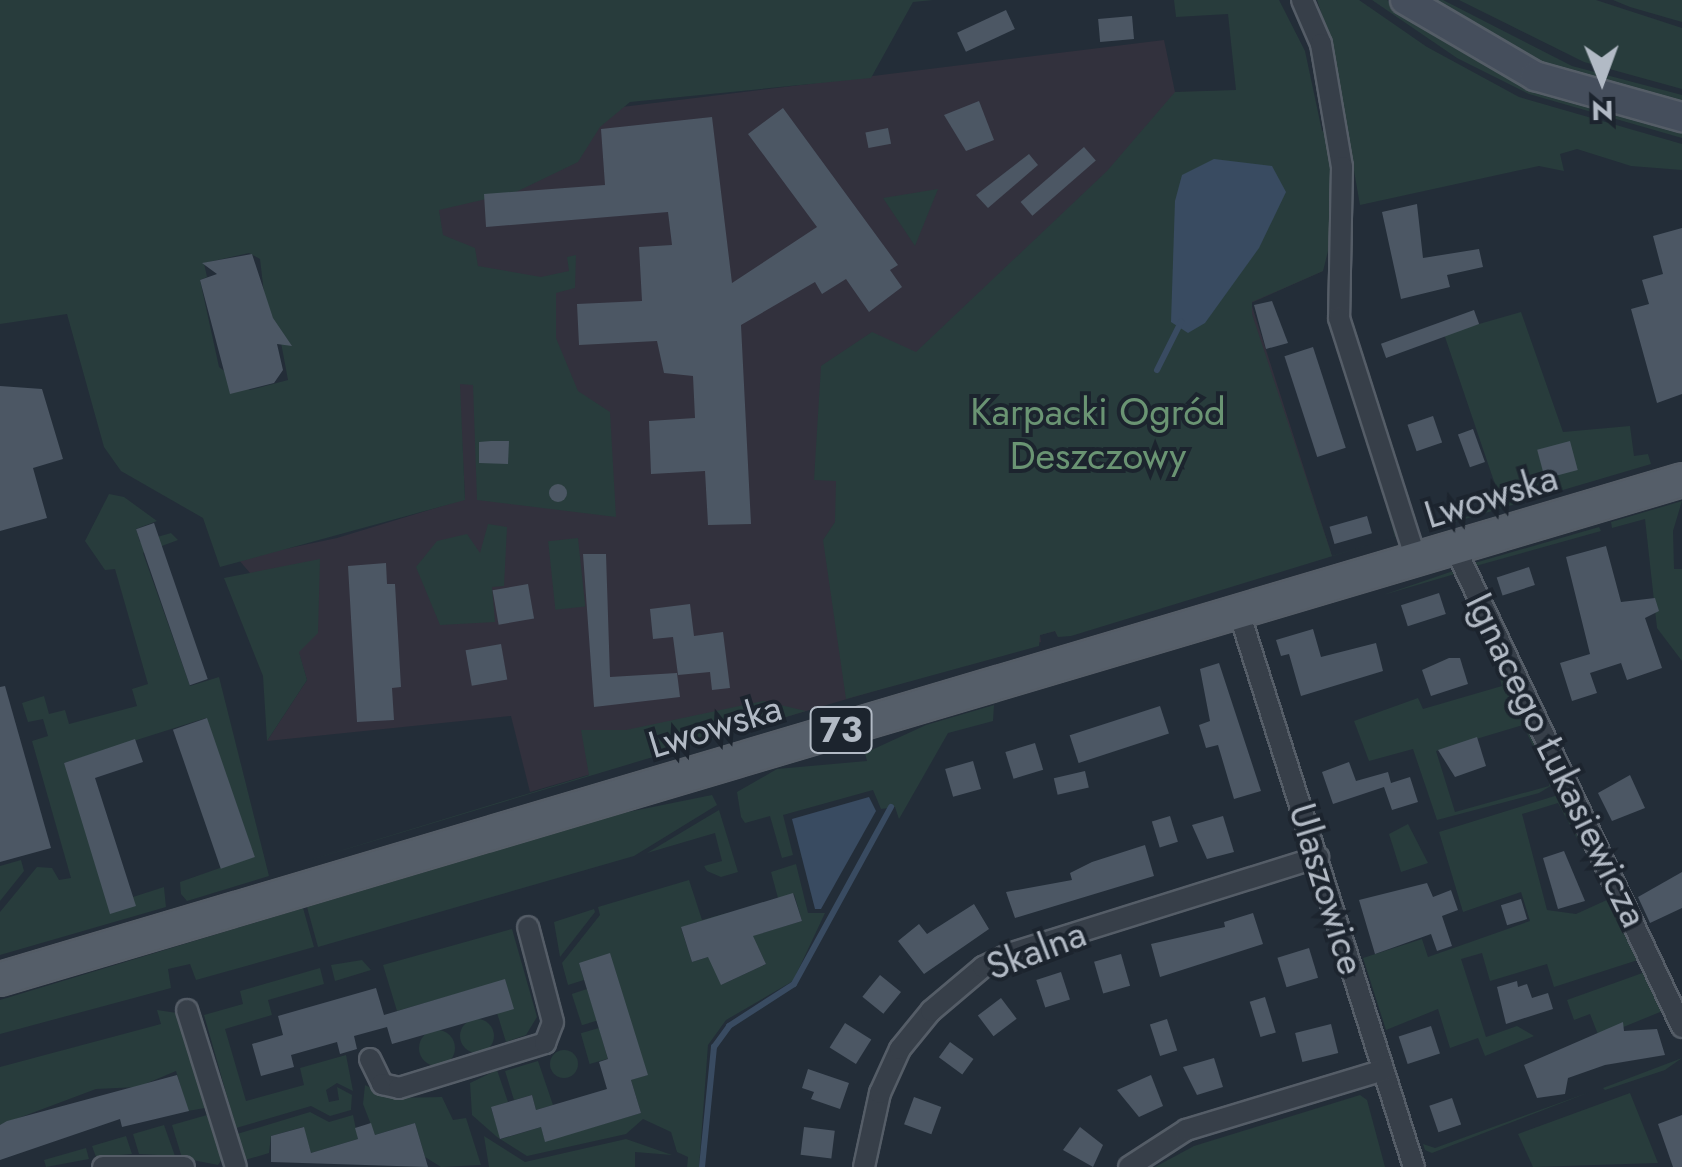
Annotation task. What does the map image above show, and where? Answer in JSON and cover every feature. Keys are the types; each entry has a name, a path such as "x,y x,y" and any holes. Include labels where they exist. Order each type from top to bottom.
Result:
{"main road":[{"path":"1405,0 1535,76 1682,117"},
{"name":"Lwowska","path":"0,979 1682,480"}],"street":[{"path":"1302,0 1321,44 1342,167 1339,318 1416,560"},
{"name":"Ignacego Łukasiewicza","path":"1455,548 1567,772 1682,1027"},
{"name":"Ulaszowice","path":"1239,612 1414,1167"},
{"name":"Skalna","path":"864,1167 880,1093 900,1049 931,1011 984,968 1012,952 1318,858"},
{"path":"370,1059 382,1084 398,1088 544,1043 553,1022 528,926"},
{"path":"188,1010 236,1167"},
{"path":"1129,1167 1186,1130 1384,1070 1386,1117 1400,1167"},
{"path":"103,1167 184,1167"}],"shaded area":[{"path":"1164,40 1175,92 1236,91 1321,125 1330,189 1323,271 1251,303 1332,556 1058,637 1055,631 1040,635 1041,642 530,792 511,716 267,741 307,680 288,617 238,559 337,538 465,499 457,344 428,131"}],"green space":[{"path":"0,0 933,0 913,2 871,78 630,102 600,127 578,162 516,192 439,210 443,235 475,248 478,266 541,277 569,271 567,257 576,255 575,288 556,293 556,338 578,391 610,412 616,517 477,500 473,385 460,384 465,500 220,567 203,518 121,471 104,447 67,314 0,324","holes":["249,253 260,259 265,302 279,332 288,380 250,390 219,367 200,280 207,277 204,263"]},
{"name":"Karpacki Ogród Deszczowy","path":"1174,0 1279,0 1305,51 1322,131 1331,132 1333,231 1323,271 1252,302 1252,314 1332,556 1375,543 1071,636 1058,637 1055,631 1040,635 1039,646 846,699 823,540 835,522 836,481 814,480 821,366 872,332 916,352 1107,171 1175,92 1236,90 1228,14 1176,17"},
{"path":"1317,0 1359,0 1427,47 1519,97 1682,144 1682,170 1631,166 1577,149 1560,154 1564,171 1539,166 1360,205 1332,45"},
{"path":"1372,0 1387,0 1503,73 1590,107 1682,129 1682,138 1529,94 1457,58"},
{"path":"1426,0 1443,0 1572,66 1682,95 1682,105 1535,61"},
{"path":"1459,0 1596,0 1682,28 1682,89 1584,62"},
{"path":"1613,0 1682,0 1682,22 1630,7"},
{"path":"938,189 915,246 883,198"},
{"path":"1521,312 1563,432 1630,426 1634,456 1648,454 1651,464 1421,532 1502,505 1444,334"},
{"path":"109,494 124,497 157,521 136,529 140,542 171,533 178,540 143,553 190,686 219,677 269,876 187,901 181,894 180,882 254,856 206,718 64,763 133,897 164,887 166,907 0,955 0,912 37,867 52,868 59,880 71,878 32,741 48,736 43,719 28,722 22,703 44,696 49,714 65,710 69,724 137,706 132,689 148,684 115,569 105,570 85,541"},
{"path":"1682,501 1673,531 1674,569 1682,569 1682,661 1657,628 1645,519 1612,528 1611,522"},
{"path":"488,524 507,527 504,586 492,587 495,622 440,625 416,567 437,541 467,534 480,553"},
{"path":"1599,527 1601,531 1472,567 1471,564"},
{"path":"578,538 585,607 555,610 548,541"},
{"path":"320,559 318,633 299,652 307,680 267,741 263,676 224,578"},
{"path":"1456,570 1487,633 1481,637 1455,574 1383,595"},
{"path":"1500,679 1511,680 1543,751 1539,758 1523,725 1436,751 1455,812 1549,786 1551,767 1554,784 1539,793 1437,820 1413,749 1369,761 1354,721 1418,698 1423,709 1502,686"},
{"path":"763,701 806,711 297,864 589,775 581,730 626,730"},
{"path":"994,705 993,721 948,733 899,819 895,807 881,809 873,790 783,815 793,855 782,858 770,816 745,823 741,817 737,792 777,769 867,761 865,753 926,725"},
{"path":"712,795 717,805 634,856 318,947 307,907 623,813"},
{"path":"1558,795 1568,804 1584,851 1558,803 1522,814 1547,910 1576,914 1609,899 1598,870 1641,959 1554,987 1547,964 1490,981 1482,953 1461,959 1486,1037 1517,1026 1534,1036 1485,1056 1478,1038 1450,1048 1438,1009 1386,1030 1363,958 1422,939 1428,957 1530,921 1521,892 1463,912 1439,832"},
{"path":"719,810 738,872 721,877 704,866 722,861 715,833 647,853"},
{"path":"1408,824 1428,863 1401,872 1389,834"},
{"path":"21,860 24,871 0,901 0,866"},
{"path":"796,864 808,913 825,913 793,981 726,1020 708,1045 699,1167 687,1167 688,1157 677,1152 671,1132 643,1119 626,1134 527,1156 497,1137 472,1115 470,1083 497,1070 508,1102 491,1108 501,1139 541,1127 545,1141 641,1113 631,1080 647,1075 579,963 584,980 568,985 562,963 600,915 598,907 689,880 702,920 727,913 735,941 802,921 794,894 778,898 771,872","holes":["697,922 708,957 692,962 681,928","758,947 766,964 721,985"]},
{"path":"303,908 314,947 196,980 190,964 168,969 171,988 0,1034 0,1000"},
{"path":"594,909 595,912 560,957 554,922"},
{"path":"512,929 537,1017 526,1035 506,1042 497,1013 505,980 397,1011 383,965"},
{"path":"362,960 371,970 335,981 331,965"},
{"path":"320,968 324,984 268,1000 272,1015 225,1029 246,1101 304,1085 300,1068 346,1055 353,1091 337,1083 326,1090 329,1102 339,1100 337,1087 352,1095 351,1110 330,1116 311,1106 236,1128 204,1015 243,1004 240,991"},
{"path":"1648,971 1665,1010 1599,1037 1590,1014 1574,1020 1567,1000"},
{"path":"587,989 597,1020 582,1025 572,994"},
{"path":"157,1010 177,1013 205,1108 188,1111 176,1071 138,1087 96,1089 0,1125 0,1067 161,1024"},
{"path":"477,1019 489,1024 494,1036 489,1048 477,1053 465,1048 460,1036 465,1024"},
{"path":"599,1028 608,1059 590,1064 581,1033"},
{"path":"437,1030 449,1036 455,1048 449,1060 437,1066 425,1060 419,1048 425,1036"},
{"path":"564,1050 574,1054 578,1064 574,1074 564,1078 554,1074 550,1064 554,1054"},
{"path":"1682,1058 1665,1070 1603,1088"},
{"path":"538,1061 553,1105 536,1110 532,1095 514,1100 505,1071"},
{"path":"365,1085 392,1098 442,1097 453,1120 466,1118 481,1165 441,1167 425,1157 415,1123 375,1135 363,1104"},
{"path":"1590,1092 1432,1153 1423,1144 1435,1148"},
{"path":"1630,1093 1658,1163 1533,1167 1518,1134"},
{"path":"1360,1095 1367,1100 1385,1167 1155,1167 1194,1146"},
{"path":"310,1112 329,1122 353,1115 358,1139 311,1153 303,1127 271,1136 269,1153 245,1160 237,1134"},
{"path":"207,1115 225,1155 218,1165 182,1158 172,1125"},
{"path":"164,1125 175,1156 139,1154 133,1134"},
{"path":"126,1136 132,1154 96,1157 92,1146"},
{"path":"484,1136 525,1162 626,1139 672,1155 635,1152 635,1167 489,1167"},
{"path":"86,1148 89,1159 46,1167 44,1160"}],"water":[{"path":"1214,159 1272,166 1286,192 1259,248 1205,323 1188,333 1171,322 1175,201 1182,175"},
{"path":"869,797 876,811 821,909 815,909 792,819"}],"building":[{"path":"1006,10 1015,29 966,52 957,33"},
{"path":"1132,16 1134,39 1100,42 1098,19"},
{"path":"979,101 994,140 966,151 944,115"},
{"path":"783,108 898,265 890,270 902,287 869,312 846,279 822,294 815,282 741,325 751,524 708,525 705,471 651,474 649,421 695,418 693,376 664,373 657,341 579,345 577,304 642,301 639,247 672,245 668,212 486,227 484,194 605,185 601,129 712,117 732,283 817,227 748,134"},
{"path":"888,128 891,144 868,148 865,132"},
{"path":"1084,147 1096,161 1032,216 1021,202"},
{"path":"1029,154 1038,165 988,208 976,195"},
{"path":"1417,204 1423,258 1479,249 1483,267 1447,275 1450,287 1401,299 1382,212"},
{"path":"1682,228 1682,394 1657,403 1631,309 1649,304 1642,280 1663,274 1653,236"},
{"path":"252,254 273,318 292,346 277,344 283,370 274,383 230,394 200,280 217,274 202,263"},
{"path":"1272,301 1288,343 1266,349 1254,305"},
{"path":"1474,310 1479,324 1386,358 1381,344"},
{"path":"1313,347 1346,448 1317,457 1284,356"},
{"path":"0,386 42,389 63,459 33,468 47,518 0,531"},
{"path":"1433,416 1442,442 1417,451 1407,425"},
{"path":"1473,429 1485,462 1470,467 1458,434"},
{"path":"509,441 508,464 479,463 479,442"},
{"path":"1570,441 1578,470 1545,479 1537,450"},
{"path":"558,484 567,493 558,502 549,493"},
{"path":"1367,516 1372,533 1334,544 1330,527"},
{"path":"154,523 208,679 190,685 136,529"},
{"path":"1606,546 1621,602 1655,598 1659,611 1645,618 1662,668 1627,680 1621,663 1590,673 1597,693 1572,701 1560,663 1590,654 1566,557"},
{"path":"583,554 606,554 610,677 677,673 680,697 594,707"},
{"path":"386,563 387,584 395,584 401,687 392,688 394,720 357,722 348,566"},
{"path":"1529,567 1535,585 1503,596 1497,578"},
{"path":"528,584 534,618 499,625 493,590"},
{"path":"1439,593 1446,614 1408,626 1401,605"},
{"path":"690,604 694,636 723,632 730,688 712,690 710,672 678,675 673,637 653,639 650,609"},
{"path":"1313,629 1321,657 1376,643 1383,671 1301,696 1289,654 1281,656 1276,640"},
{"path":"501,644 507,679 472,686 466,650"},
{"path":"1449,658 1460,658 1468,684 1431,696 1422,670"},
{"path":"1219,663 1261,791 1234,799 1218,745 1206,748 1199,725 1210,721 1200,669"},
{"path":"5,686 51,848 0,862 0,687"},
{"path":"1160,706 1169,734 1079,763 1070,735"},
{"path":"207,718 255,857 221,869 173,730"},
{"path":"1477,737 1486,766 1455,777 1438,750"},
{"path":"135,739 143,762 95,778 136,906 110,914 64,763"},
{"path":"1035,743 1043,770 1014,779 1005,752"},
{"path":"973,761 981,789 953,797 945,769"},
{"path":"1349,762 1356,781 1388,772 1391,783 1410,777 1418,802 1392,810 1384,787 1333,804 1322,772"},
{"path":"1085,771 1089,788 1058,795 1054,778"},
{"path":"1630,775 1645,808 1612,821 1598,793"},
{"path":"1170,816 1178,842 1160,847 1152,822"},
{"path":"1223,816 1234,852 1207,859 1192,825"},
{"path":"1145,845 1154,876 1015,918 1006,892 1072,880 1070,873 1092,862"},
{"path":"1564,851 1585,901 1558,909 1543,858"},
{"path":"1682,872 1682,908 1650,923 1638,897"},
{"path":"1427,883 1433,897 1451,890 1458,910 1442,916 1452,946 1437,951 1431,934 1375,954 1359,900"},
{"path":"793,893 802,921 753,936 766,964 721,985 708,957 692,962 681,927"},
{"path":"1521,899 1527,919 1507,925 1501,905"},
{"path":"974,904 989,929 924,974 898,941 919,924 927,934"},
{"path":"1253,913 1263,944 1160,977 1151,944 1225,927 1224,922"},
{"path":"1309,948 1318,978 1287,987 1277,958"},
{"path":"610,953 648,1075 631,1080 641,1113 545,1142 541,1127 500,1139 491,1107 532,1095 536,1110 607,1089 599,1062 608,1059 579,963"},
{"path":"1121,954 1130,986 1103,993 1094,962"},
{"path":"1061,972 1070,1000 1045,1008 1036,980"},
{"path":"880,975 901,992 883,1014 862,997"},
{"path":"505,979 514,1009 392,1044 387,1027 354,1036 357,1049 340,1054 337,1042 291,1055 294,1067 261,1076 252,1044 283,1035 278,1016 376,988 384,1015"},
{"path":"1517,981 1518,987 1527,984 1532,998 1548,993 1553,1009 1506,1024 1497,987"},
{"path":"1265,997 1276,1032 1261,1037 1250,1002"},
{"path":"1001,998 1017,1019 993,1036 978,1015"},
{"path":"1167,1019 1177,1050 1160,1056 1150,1025"},
{"path":"1623,1022 1624,1031 1657,1029 1665,1055 1605,1065 1568,1078 1565,1094 1537,1098 1524,1065"},
{"path":"845,1023 871,1039 856,1064 830,1048"},
{"path":"1331,1024 1338,1053 1302,1062 1295,1033"},
{"path":"1431,1026 1440,1054 1408,1064 1399,1037"},
{"path":"950,1042 973,1059 962,1074 939,1057"},
{"path":"1214,1058 1223,1087 1197,1095 1183,1067"},
{"path":"808,1069 849,1083 840,1109 811,1099 814,1092 802,1088"},
{"path":"177,1075 189,1111 122,1127 120,1119 0,1160 0,1125 7,1121"},
{"path":"1151,1075 1163,1106 1139,1117 1117,1090"},
{"path":"914,1097 941,1107 931,1134 904,1124"},
{"path":"1452,1098 1461,1124 1438,1132 1429,1106"},
{"path":"1682,1115 1682,1167 1673,1167 1658,1124"},
{"path":"371,1123 375,1135 415,1123 428,1167 271,1162 271,1136 304,1127 311,1153 358,1139 355,1128"},
{"path":"804,1127 835,1131 831,1159 801,1155"},
{"path":"1080,1127 1103,1145 1093,1167 1063,1150"}],"waterway":[{"path":"1157,370 1181,322"},
{"path":"702,1167 714,1047 729,1026 794,984 891,807"}]}
